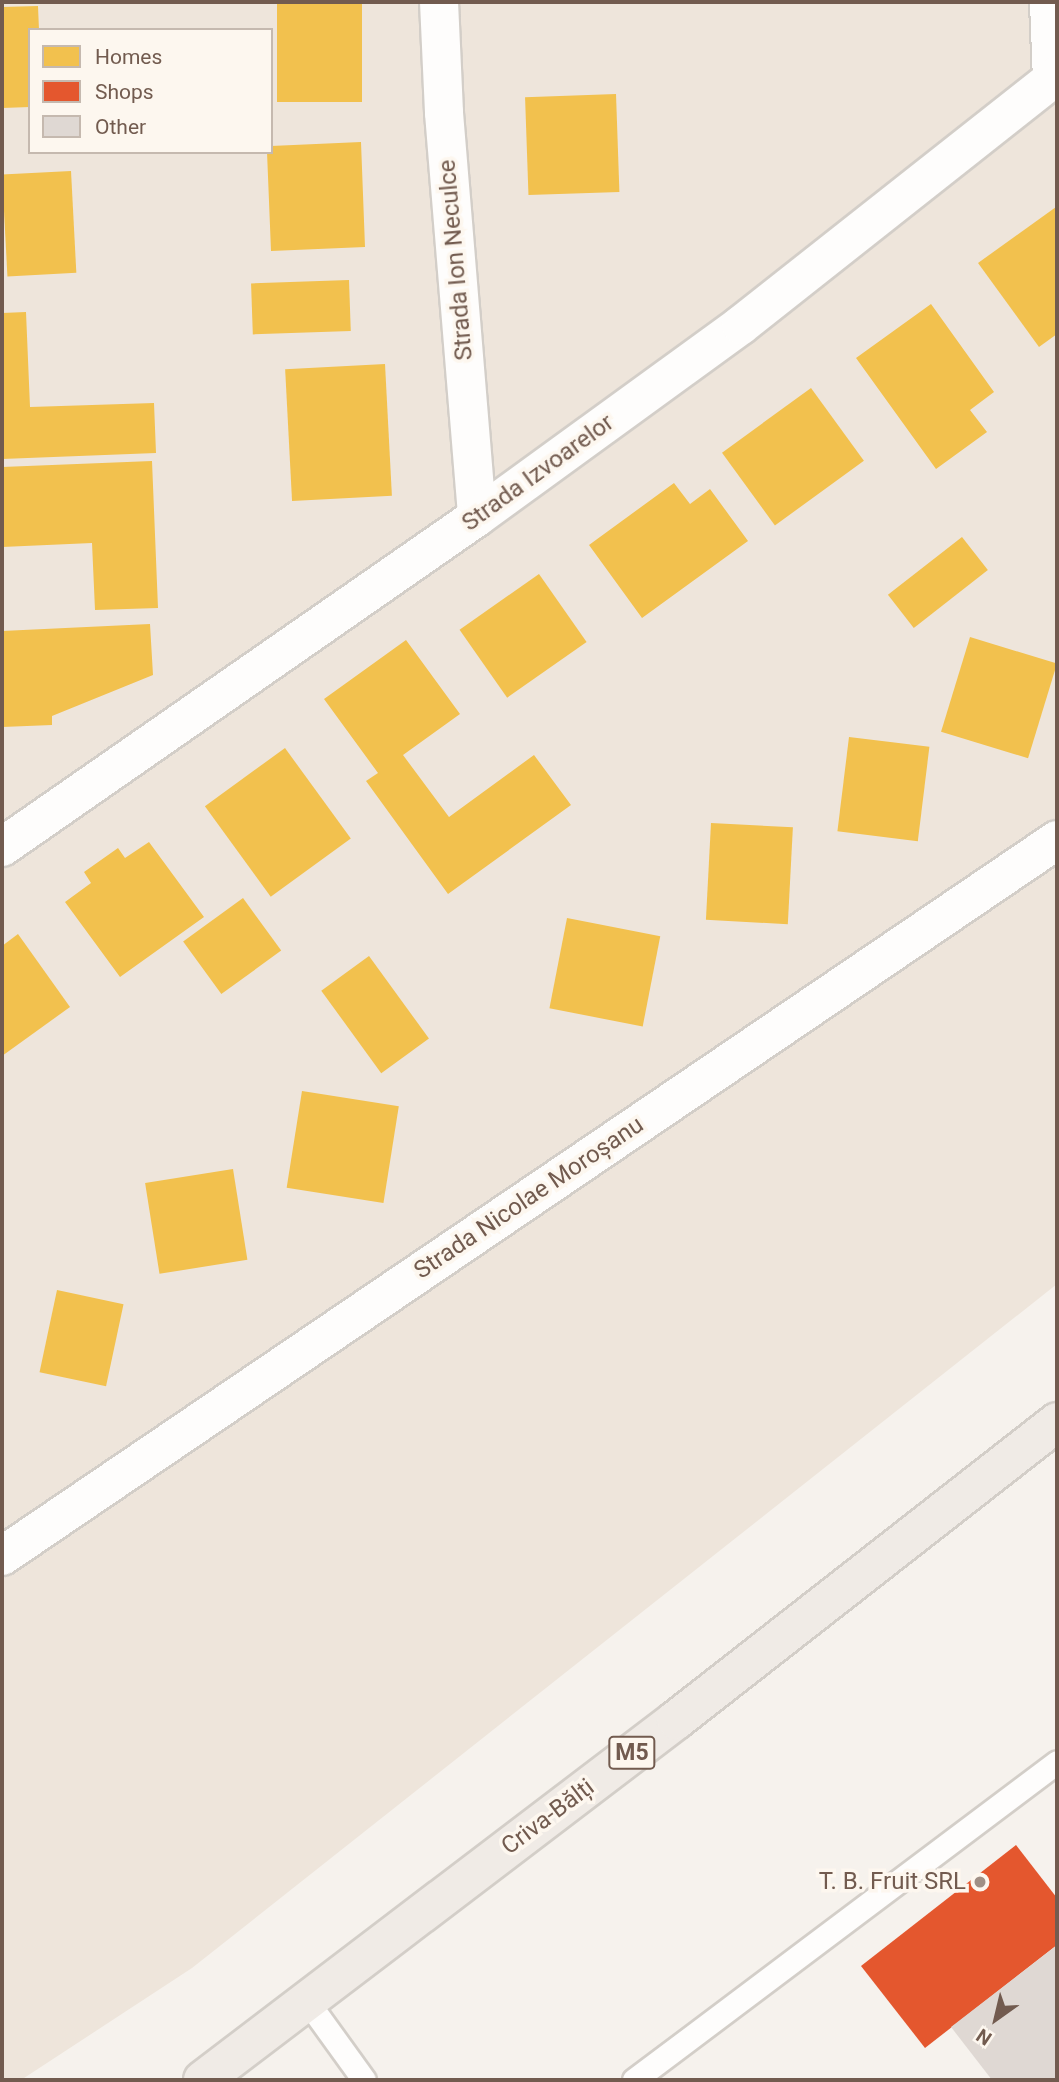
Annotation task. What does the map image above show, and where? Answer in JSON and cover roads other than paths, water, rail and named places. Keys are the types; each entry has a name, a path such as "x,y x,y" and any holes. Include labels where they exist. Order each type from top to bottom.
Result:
{"highway":[{"name":"Criva-Bălți","path":"203,2080 687,1712 1057,1422"}],"street":[{"name":"Strada Ion Neculce","path":"439,2 444,113 477,517"},
{"path":"1049,2 1055,77"},
{"name":"Strada Izvoarelor","path":"2,847 477,517 741,325 1055,77"},
{"name":"Strada Nicolae Moroșanu","path":"2,1556 1057,840"}],"lane":[{"path":"634,2080 1057,1762"},
{"path":"307,2001 364,2080"}],"place":[{"name":"T. B. Fruit SRL","path":"980,1882"}]}
